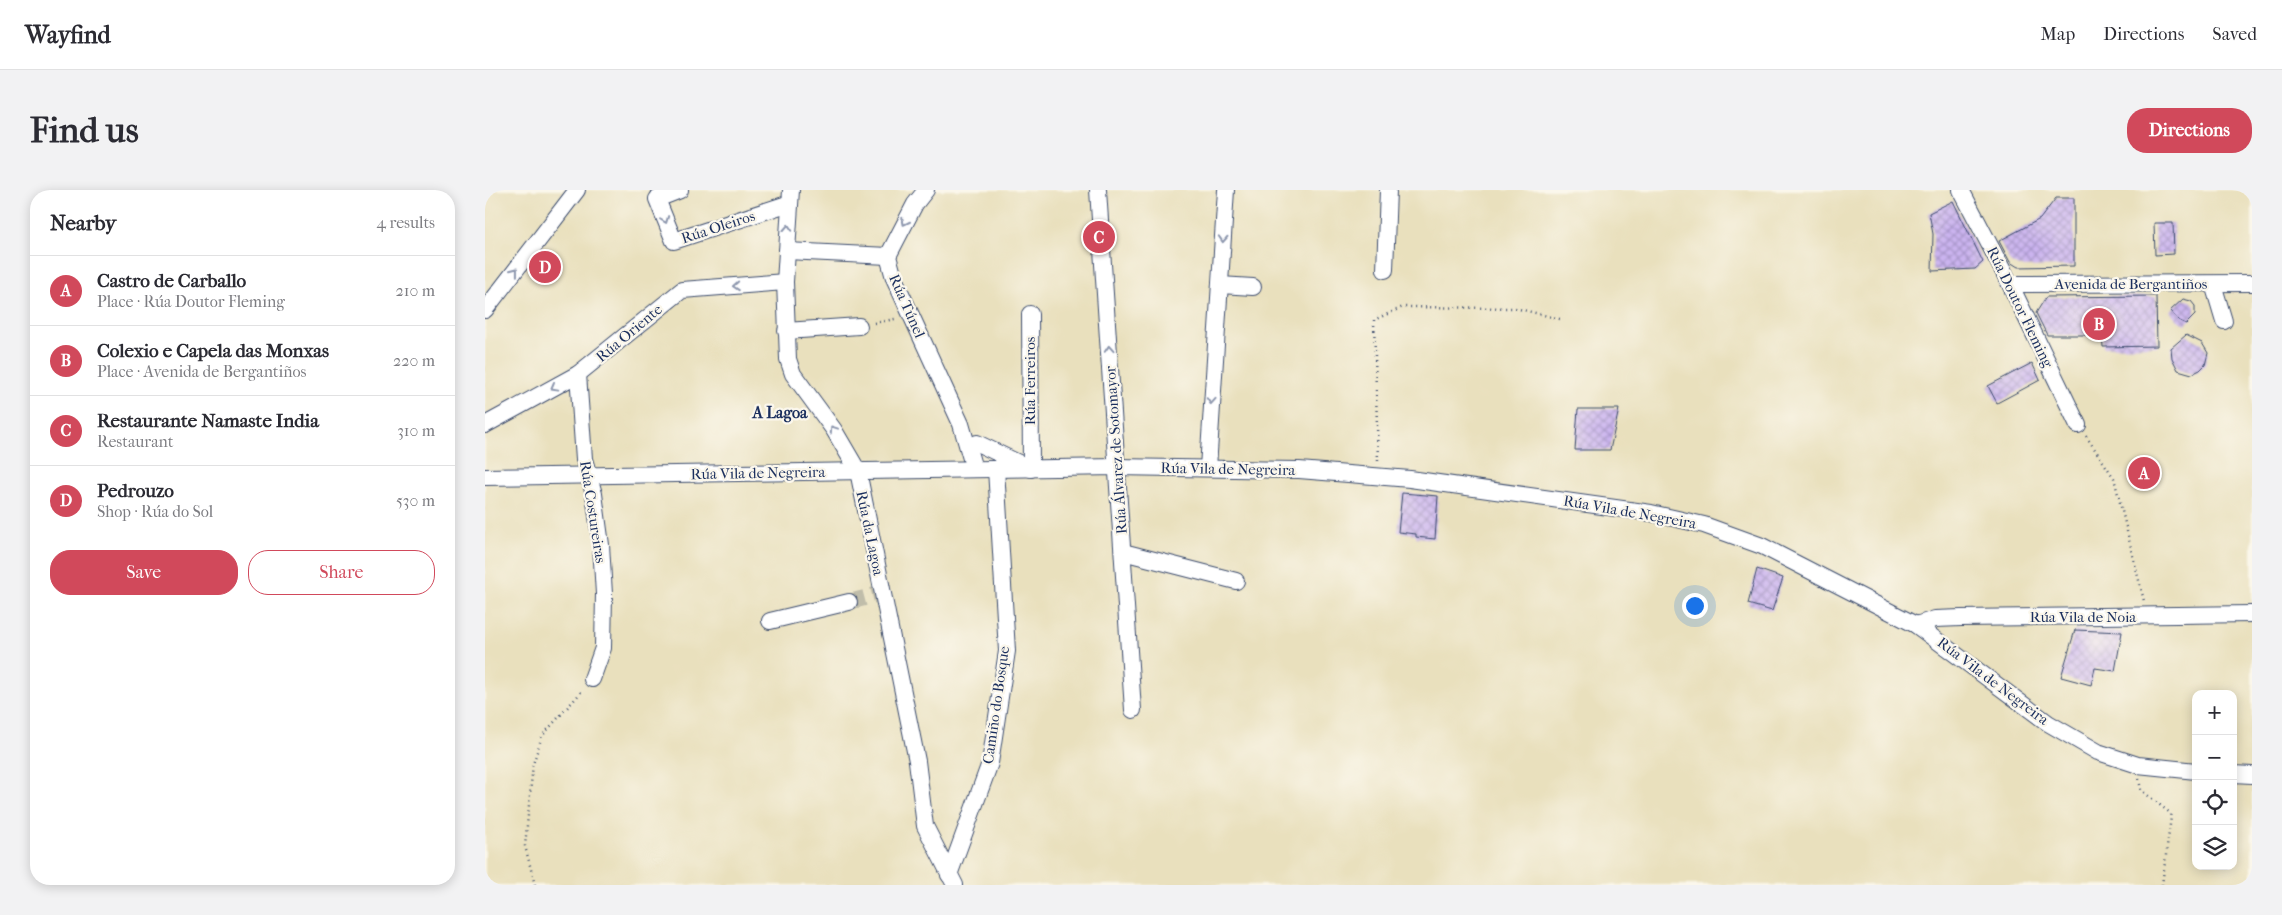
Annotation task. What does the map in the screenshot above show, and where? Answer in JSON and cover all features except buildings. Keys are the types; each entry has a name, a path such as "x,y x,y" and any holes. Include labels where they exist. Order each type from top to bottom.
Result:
{"street":[{"path":"485,310 577,190"},
{"name":"Rúa Oleiros","path":"680,190 657,199 674,241 790,196"},
{"name":"Rúa Túnel","path":"926,190 915,204 888,256 894,278 911,316 985,469"},
{"name":"Rúa Álvarez de Sotomayor","path":"1098,190 1133,710"},
{"path":"1208,468 1226,190"},
{"path":"1385,270 1388,190"},
{"name":"Rúa Doutor Fleming","path":"1961,190 2010,284 2078,425"},
{"name":"Rúa da Lagoa","path":"790,196 785,282 788,359 793,374 834,430 858,471 917,761 925,826 952,880"},
{"path":"787,251 888,256"},
{"name":"Rúa Oriente","path":"485,425 578,374 682,290 785,282"},
{"name":"Avenida de Bergantiños","path":"2010,284 2214,288 2252,283"},
{"path":"1220,285 1253,287"},
{"path":"2214,288 2211,292 2221,321"},
{"name":"Rúa Ferreiros","path":"1030,314 1031,469"},
{"path":"786,331 859,326"},
{"name":"Rúa Costureiras","path":"578,374 584,459 593,494 601,545 604,594 603,648 592,679"},
{"path":"947,470 954,461 967,435"},
{"name":"Rúa Vila de Negreira","path":"967,435 1031,469"},
{"path":"1013,461 1030,449"},
{"name":"Rúa Vila de Negreira","path":"485,477 985,469 1208,468 1299,470 1379,476 1575,501 1651,513 1704,525 1779,553 1915,625 2070,737 2098,752 2121,761 2192,771"},
{"name":"Camiño do Bosque","path":"952,880 990,763 1007,651 985,469"},
{"path":"1123,552 1236,581"},
{"path":"770,621 849,602"},
{"name":"Rúa Vila de Noia","path":"1915,625 1935,620 1961,618 2161,617 2252,614"},
{"path":"2237,774 2252,775"}],"path":[{"path":"1379,476 1374,320 1403,307 1515,308 1560,319"},
{"path":"859,326 911,316"},
{"path":"2078,425 2108,466 2114,478 2143,600 2161,617"},
{"path":"535,885 525,846 533,764 542,736 592,679"},
{"path":"2142,765 2139,778 2141,790 2170,813 2171,817 2162,885"}],"tunnel":[{"path":"849,602 883,593"}],"place":[{"name":"Restaurante Namaste India","path":"1099,237"},
{"name":"Pedrouzo","path":"545,267"},
{"name":"Colexio e Capela das Monxas","path":"2099,324"},
{"name":"Castro de Carballo","path":"2144,473"}],"district":[{"name":"A Lagoa","path":"780,412"}]}
